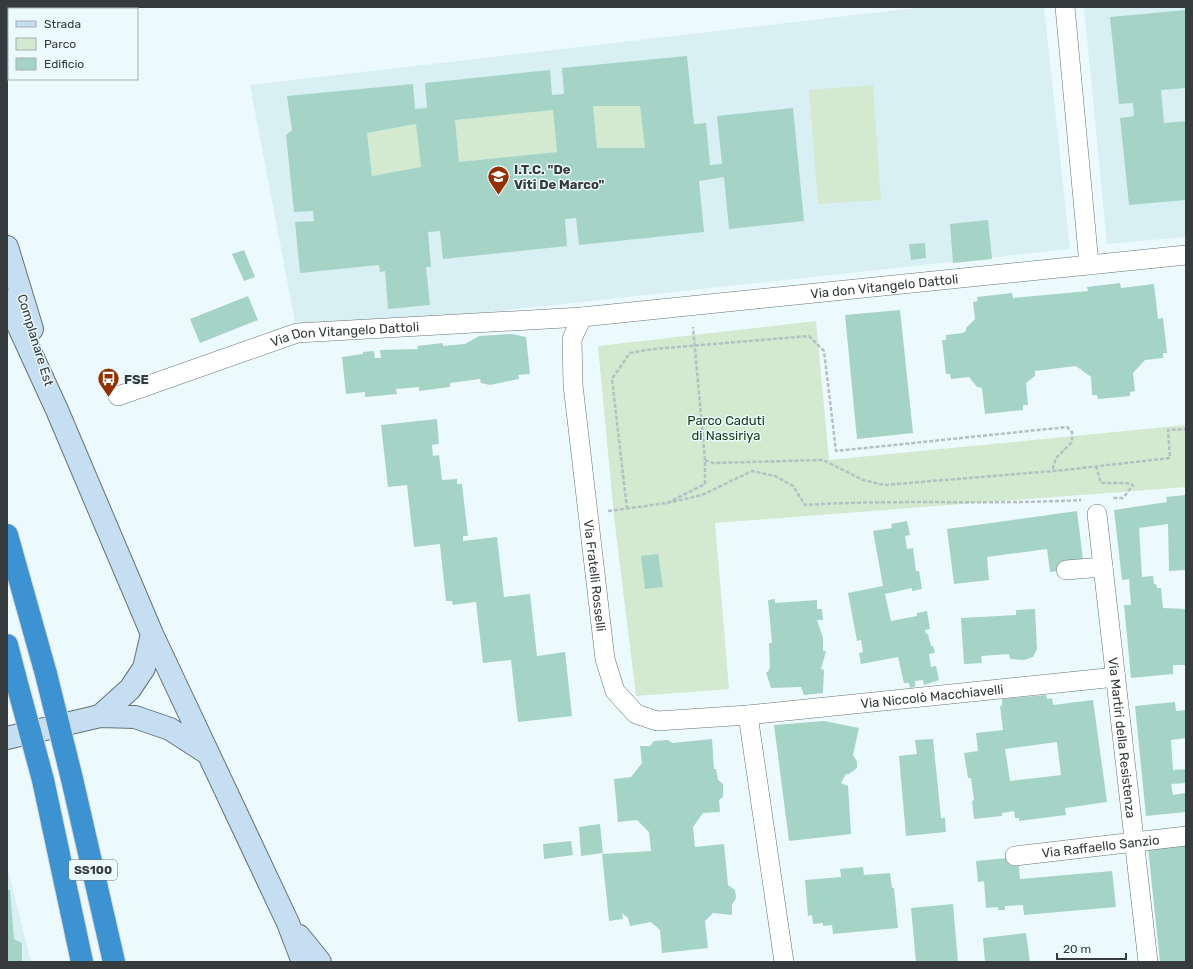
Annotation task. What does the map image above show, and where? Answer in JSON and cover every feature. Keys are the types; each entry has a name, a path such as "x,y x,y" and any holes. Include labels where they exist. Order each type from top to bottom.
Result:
{"highway":[{"name":"SS100","path":"7,535 46,674 114,962"},
{"name":"SS100","path":"7,645 43,780 82,962"}],"main road":[{"name":"Complanare Est","path":"7,247 57,410"},
{"path":"7,301 57,410 152,634 288,923 303,962"},
{"path":"100,716 130,689 144,668 152,634"},
{"path":"7,738 100,716 136,718 170,729 208,753"},
{"path":"288,923 320,962"}],"street":[{"path":"1065,7 1089,264"},
{"name":"Via don Vitangelo Dattoli","path":"582,317 1186,255"},
{"name":"Via Don Vitangelo Dattoli","path":"118,396 297,333 582,317"},
{"name":"Via Fratelli Rosselli","path":"582,317 572,339 573,385 605,659 615,691 636,714 658,720 748,715"},
{"name":"Via Martiri della Resistenza","path":"1102,506 1102,567 1148,962"},
{"path":"1066,570 1102,567"},
{"name":"Via Niccolò Macchiavelli","path":"748,715 1116,677"},
{"path":"748,715 784,962"},
{"name":"Via Raffaello Sanzio","path":"1015,856 1186,836"}],"path":[{"path":"667,504 705,484 705,460 691,306"},
{"path":"627,509 612,379 630,353 694,345 809,336 824,351 836,451 1067,427 1072,432 1072,442 1056,458 1052,471"},
{"path":"705,460 713,463 823,460 863,480 884,485 1052,471 1170,458 1168,430 1186,429"},
{"path":"1096,466 1101,483 1126,483 1133,485 1122,498 1102,506"},
{"path":"588,514 667,504 702,495 752,471 775,476 793,486 805,505 873,501 1027,503 1083,500"}],"shaded area":[{"path":"925,7 1044,7 1070,249 297,333 250,85"},
{"path":"1084,7 1186,7 1186,237 1107,244"},
{"path":"7,866 31,962 7,962"}],"green space":[{"path":"873,85 881,200 818,204 809,90"},
{"path":"593,106 640,106 645,148 597,148"},
{"path":"553,110 557,152 459,162 455,120"},
{"path":"416,124 421,167 372,176 367,133"},
{"name":"Parco Caduti di Nassiriya","path":"816,321 829,460 1186,425 1186,487 715,523 729,689 636,696 614,516 598,346"}],"building":[{"path":"1186,10 1186,88 1161,90 1164,123 1186,121 1186,200 1129,205 1120,118 1134,116 1133,103 1119,104 1110,17"},
{"name":"I.T.C. \"De Viti De Marco\"","path":"687,56 694,124 706,123 710,165 722,164 717,116 793,108 804,221 729,229 724,177 699,181 704,232 579,245 576,218 565,219 567,246 443,259 440,231 428,232 431,267 426,267 430,305 388,309 385,271 380,272 379,265 300,273 295,222 314,221 313,211 294,212 286,135 292,130 287,96 413,84 415,109 427,108 425,83 550,70 552,95 564,94 562,68","holes":["593,106 640,106 645,148 597,148","553,110 557,152 459,162 455,120","416,124 421,167 372,176 367,133"]},
{"path":"988,220 992,259 953,263 950,224"},
{"path":"925,243 926,258 911,260 909,244"},
{"path":"244,250 255,277 244,281 232,254"},
{"path":"1120,283 1121,288 1154,284 1158,319 1163,318 1167,353 1163,353 1163,358 1145,360 1133,373 1135,391 1130,392 1130,396 1098,399 1097,395 1092,395 1091,377 1076,366 1035,371 1035,376 1026,383 1028,405 1023,405 1023,410 985,414 982,388 977,387 969,377 951,379 950,374 946,374 942,340 946,340 946,335 963,333 966,331 966,328 975,319 973,302 978,301 977,297 1012,293 1013,298 1088,291 1087,287"},
{"path":"248,296 258,320 200,343 190,319"},
{"path":"900,310 913,433 857,439 845,315"},
{"path":"512,334 526,337 530,374 518,375 519,379 490,385 481,383 480,379 450,383 450,387 419,391 419,387 396,389 397,394 365,397 365,392 346,394 342,357 374,351 375,358 381,358 380,350 418,349 417,346 443,343 443,346 465,344 479,336"},
{"path":"437,419 439,444 432,445 433,456 439,455 442,480 457,479 457,484 462,484 468,536 463,536 463,541 497,537 504,597 530,594 537,656 565,652 572,716 518,722 511,660 483,663 476,602 453,605 452,601 446,601 440,544 414,547 407,485 388,487 381,425"},
{"path":"1186,495 1186,570 1169,571 1168,524 1139,528 1142,577 1153,576 1154,584 1156,584 1157,588 1161,588 1163,608 1186,609 1186,665 1173,665 1173,674 1131,678 1124,605 1131,605 1129,579 1122,580 1114,510 1167,502 1166,497"},
{"path":"1077,511 1084,568 1050,572 1047,549 987,557 989,580 954,584 947,529"},
{"path":"907,521 910,535 905,536 907,549 913,548 916,571 919,571 922,589 912,591 912,588 885,594 891,621 917,616 917,613 927,611 930,629 925,630 935,653 929,654 931,667 936,666 939,680 924,685 923,680 915,681 915,687 910,688 909,683 904,683 898,657 861,664 859,653 863,652 861,640 857,641 848,593 883,586 873,531 892,528 891,524"},
{"path":"658,554 663,587 645,589 641,556"},
{"path":"775,599 775,603 817,600 817,609 822,609 823,620 817,620 823,638 823,651 826,651 821,669 824,670 823,693 804,695 801,687 771,688 766,672 768,672 770,667 769,643 772,643 768,600"},
{"path":"1035,609 1037,649 1033,657 1024,660 1010,659 1009,654 981,656 982,663 964,664 961,618 1016,615 1016,610"},
{"path":"1046,695 1047,699 1052,698 1053,705 1093,700 1107,802 1065,808 1066,815 1019,821 1019,818 1015,818 1014,811 1002,813 1002,816 974,819 972,801 974,800 971,778 968,778 964,753 978,751 976,733 1003,730 1000,706 1002,706 1002,699","holes":["1057,742 1061,775 1010,781 1005,749"]},
{"path":"1175,702 1176,711 1186,710 1186,738 1171,740 1173,770 1186,769 1186,783 1171,784 1173,795 1185,793 1186,812 1146,816 1135,706"},
{"path":"824,721 859,728 853,755 857,762 857,768 849,774 846,774 841,783 848,786 851,834 789,841 774,725"},
{"path":"712,739 714,769 716,769 718,780 723,784 723,797 719,800 720,812 703,813 693,827 695,847 724,844 728,885 735,890 736,898 732,905 732,915 713,913 705,921 708,948 662,953 660,930 651,922 630,926 628,918 622,913 623,919 609,921 602,854 651,851 649,832 637,820 618,822 614,779 631,777 642,763 640,746 650,746 654,741 668,740 672,743"},
{"path":"933,739 941,818 945,818 946,832 906,836 899,756 917,754 915,740"},
{"path":"600,824 603,853 581,856 579,827"},
{"path":"1186,840 1186,962 1160,962 1148,848"},
{"path":"571,841 573,855 544,859 543,844"},
{"path":"1018,857 1020,879 1112,871 1116,907 1024,915 1023,905 1005,906 1005,910 998,910 998,907 986,908 984,881 978,882 976,861"},
{"path":"863,867 864,875 890,873 892,888 894,888 898,928 833,934 832,925 823,926 823,923 813,924 812,915 808,916 805,880 841,877 840,869"},
{"path":"7,890 10,890 14,939 22,943 22,962 7,962"},
{"path":"953,904 958,962 916,962 911,908"},
{"path":"1026,933 1030,962 985,962 983,938"}],"place":[{"name":"I.T.C. \"De Viti De Marco\"","path":"498,196"},
{"name":"FSE","path":"108,398"}]}
